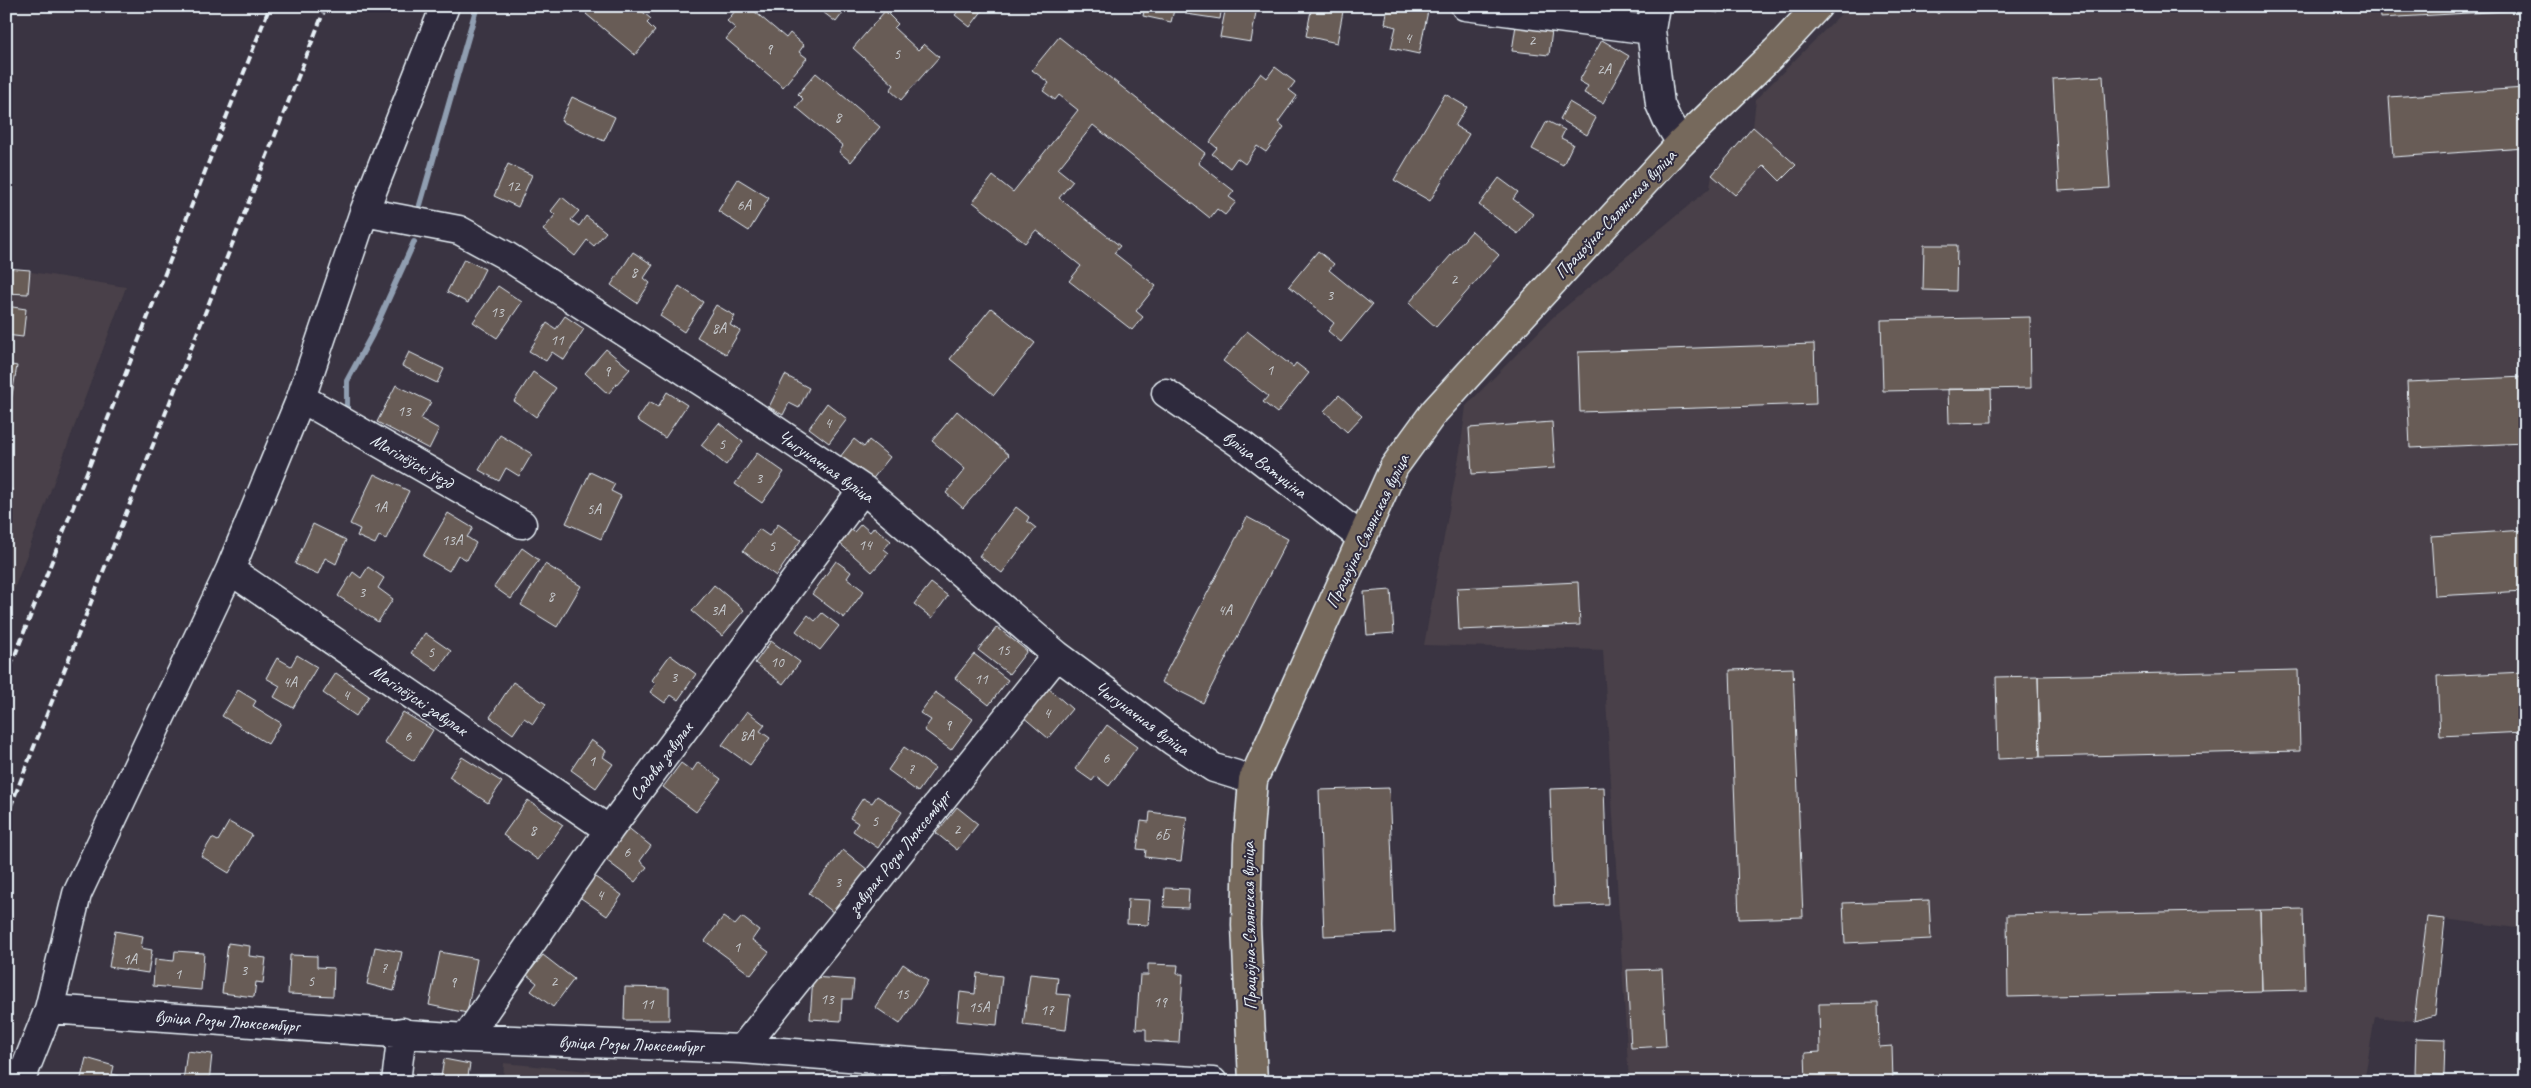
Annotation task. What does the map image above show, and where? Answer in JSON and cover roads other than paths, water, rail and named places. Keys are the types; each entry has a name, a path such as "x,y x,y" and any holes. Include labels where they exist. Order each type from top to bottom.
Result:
{"main road":[{"name":"Працоўна-Сялянская вуліца","path":"1254,1082 1246,925 1248,844 1253,780 1394,467 1434,412 1681,143 1776,51 1818,6"}],"street":[{"path":"20,1082 49,1010 78,894 230,570 301,398 364,212 445,6"},
{"path":"1466,6 1653,18 1660,104 1681,143"},
{"name":"Чыгуначная вуліца","path":"364,212 459,230 505,255 738,405 863,489 1057,655 1173,741 1214,768 1253,780"},
{"name":"вуліца Ватуціна","path":"1166,393 1242,445 1362,538"},
{"name":"Магілёўскі ўезд","path":"301,398 522,524"},
{"name":"Садовы завулак","path":"466,1038 609,830 863,489"},
{"name":"Магілёўскі завулак","path":"230,570 609,830"},
{"name":"завулак Розы Люксембург","path":"742,1049 1057,655"},
{"name":"вуліца Розы Люксембург","path":"49,1010 402,1032 466,1038 742,1049 885,1071 1213,1082"},
{"path":"396,1082 402,1032"}],"waterway":[{"path":"420,205 477,6"},
{"path":"347,415 347,381 372,335 414,242"}],"railway":[{"path":"6,678 270,6"},
{"path":"6,818 326,6"}]}
